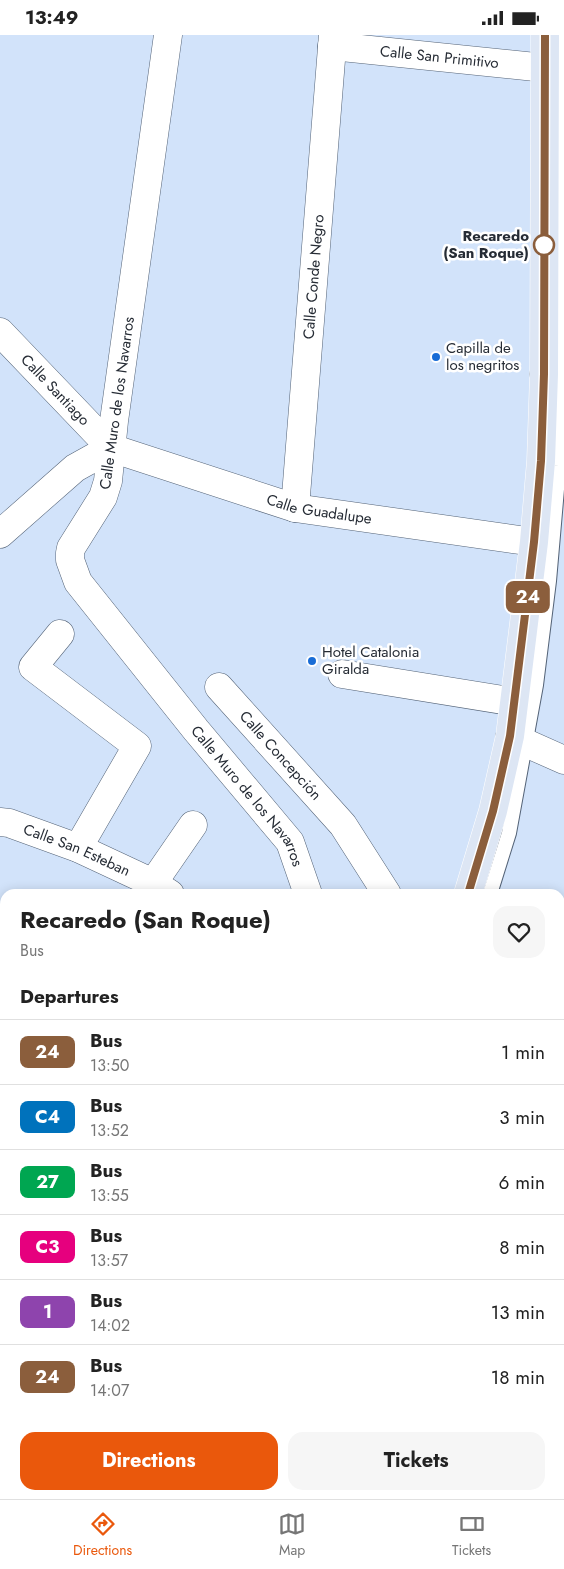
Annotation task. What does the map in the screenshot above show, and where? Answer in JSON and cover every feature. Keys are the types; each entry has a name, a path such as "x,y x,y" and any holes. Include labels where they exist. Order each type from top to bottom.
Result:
{"main road":[{"path":"470,889 493,811 518,740 515,702 534,542 541,461 559,378 556,198 545,35"}],"street":[{"name":"Calle Muro de los Navarros","path":"168,35 110,448 108,481 103,497 71,548 70,560 78,582 290,842 302,889"},
{"name":"Calle San Primitivo","path":"332,40 546,68"},
{"name":"Calle Conde Negro","path":"295,508 332,40"},
{"name":"Calle Santiago","path":"0,332 110,448"},
{"name":"Calle Guadalupe","path":"110,448 295,508 534,542"},
{"path":"0,534 75,468 110,448"},
{"path":"60,634 32,667 137,746 78,848"},
{"path":"342,674 515,702"},
{"name":"Calle Concepción","path":"219,687 343,825 384,889"},
{"path":"518,740 564,760"},
{"name":"Calle San Esteban","path":"0,822 9,823 78,848 160,889"},
{"name":"Calle San Esteban","path":"162,889 193,825"}],"lane":[{"path":"556,198 563,35"},
{"path":"492,889 509,833 518,740 536,685 559,467 559,378"}],"bus line":[{"name":"24","path":"470,889 493,811 510,736 534,542 541,461 544,374 545,35"}],"place":[{"name":"Recaredo (San Roque)","path":"544,245"},
{"name":"Capilla de los negritos","path":"436,357"},
{"name":"Hotel Catalonia Giralda","path":"312,661"}]}
